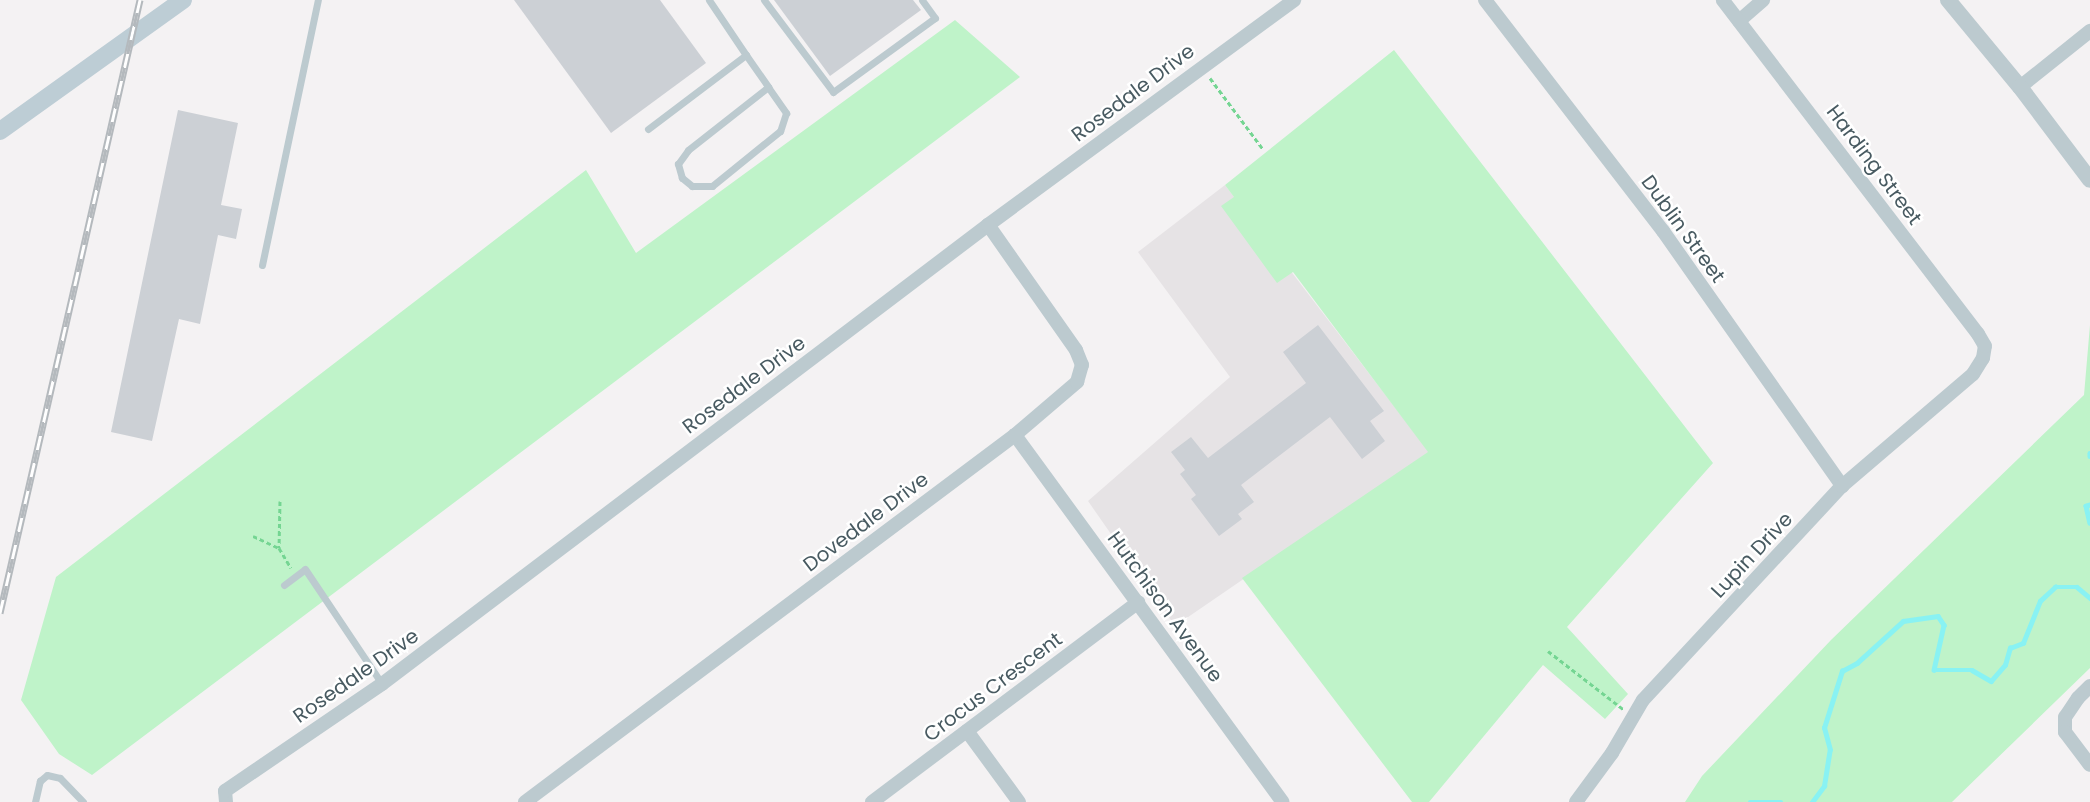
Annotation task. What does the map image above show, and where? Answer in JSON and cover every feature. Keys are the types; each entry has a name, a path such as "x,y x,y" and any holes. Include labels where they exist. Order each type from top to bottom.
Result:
{"main road":[{"path":"0,131 183,0"}],"street":[{"name":"Rosedale Drive","path":"226,802 225,791 382,684 988,225 1294,0"},
{"name":"Dublin Street","path":"1485,0 1663,231 1842,486"},
{"name":"Harding Street","path":"1723,0 1978,334 1985,346 1983,358"},
{"path":"1739,21 1763,0"},
{"path":"1948,0 2020,87 2090,180"},
{"path":"2020,87 2090,31"},
{"name":"Dovedale Drive","path":"525,802 1015,435 1059,400 1077,382 1082,364 1076,350 988,225"},
{"name":"Lupin Drive","path":"1575,802 1612,753 1643,700 1842,486 1972,374 1983,358"},
{"name":"Hutchison Avenue","path":"1015,435 1283,802"},
{"name":"Crocus Crescent","path":"872,802 1138,602"},
{"path":"2090,686 2078,698 2065,717 2066,732 2090,765"},
{"path":"967,731 1019,802"}],"lane":[{"path":"262,265 318,0"},
{"path":"709,0 768,87 786,114 780,131 712,186 692,186 682,178 678,164 687,150 768,87"},
{"path":"764,0 833,92 935,18 922,0"},
{"path":"648,129 746,55"},
{"path":"284,585 305,569 382,684"},
{"path":"35,802 39,781 48,775 60,778 83,802"}],"path":[{"path":"1202,66 1263,148"},
{"path":"279,548 280,501"},
{"path":"253,536 279,548 297,576"},
{"path":"1548,651 1633,717"}],"shaded area":[{"path":"1225,185 1429,452 1175,626 1088,501 1230,377 1138,252"}],"green space":[{"path":"955,20 1020,77 92,775 59,754 21,700 56,577 586,170 636,253"},
{"path":"1394,50 1713,463 1567,627 1628,694 1605,719 1543,665 1429,802 1412,802 1242,578 1428,452 1293,272 1277,283 1221,206 1234,197 1225,185"},
{"path":"2090,325 2090,668 1952,802 1685,802 1702,776 1831,640 2084,395"}],"building":[{"path":"514,0 660,0 706,63 611,133"},
{"path":"774,0 913,0 921,10 830,76"},
{"path":"178,110 238,123 221,205 242,209 236,239 218,235 200,324 179,319 152,441 111,432"},
{"path":"1318,325 1384,411 1370,421 1385,441 1362,459 1330,417 1241,485 1254,502 1238,514 1242,519 1219,536 1191,499 1196,495 1180,474 1185,470 1171,452 1191,437 1208,458 1306,383 1283,352"}],"waterway":[{"path":"2090,505 2086,506 2090,523"},
{"path":"1812,802 1824,786 1830,750 1824,728 1842,671 1857,663 1903,621 1938,616 1944,625 1934,670 1972,670 1991,681 2005,665 2010,648 2023,643 2040,601 2055,587 2077,587 2090,598"},
{"path":"1750,802 1781,802"}],"railway":[{"path":"0,613 140,0"}]}
